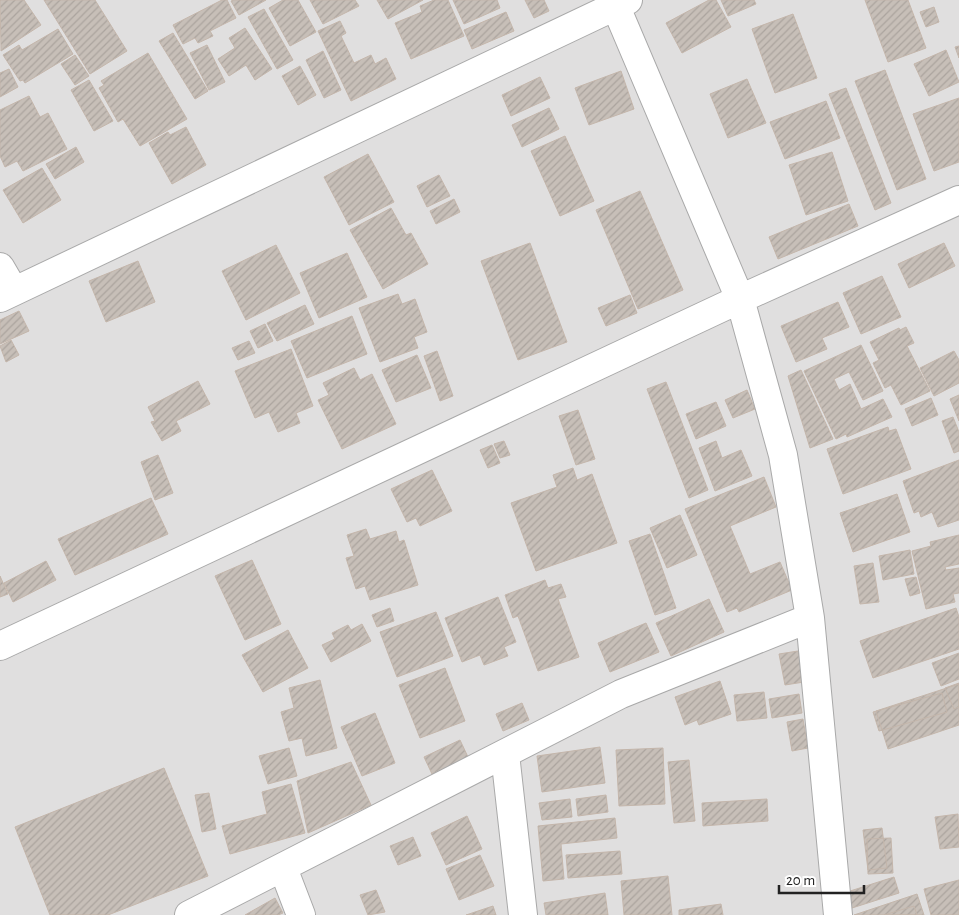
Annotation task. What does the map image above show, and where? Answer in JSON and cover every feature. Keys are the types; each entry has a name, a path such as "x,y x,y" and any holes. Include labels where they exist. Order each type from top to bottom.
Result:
{"street":[{"path":"0,267 7,295 619,2 740,299 783,455 810,618 838,915"},
{"path":"0,646 740,299 959,200"},
{"path":"189,915 621,694 810,618"},
{"path":"505,754 523,915"},
{"path":"283,868 301,915"}],"shaded area":[{"path":"0,0 959,0 959,915 0,915"}],"building":[{"path":"0,0 24,0 41,25 1,51"},
{"path":"44,0 95,0 127,51 90,74"},
{"path":"222,0 227,0 236,18 210,31 213,36 198,43 195,38 183,44 173,25"},
{"path":"266,0 239,15 231,1"},
{"path":"283,0 298,0 316,32 290,46 269,8"},
{"path":"310,0 355,0 359,6 323,24"},
{"path":"377,0 423,0 388,19"},
{"path":"434,0 448,0 464,36 411,59 395,23 422,12 420,6"},
{"path":"453,0 497,0 500,8 464,24"},
{"path":"525,0 544,0 549,11 534,18"},
{"path":"709,0 716,0 731,27 682,53 666,23"},
{"path":"721,0 754,0 756,4 728,16"},
{"path":"865,0 908,0 926,48 888,62"},
{"path":"934,7 939,22 926,27 920,12"},
{"path":"264,9 293,60 277,69 248,17"},
{"path":"506,12 514,31 472,49 464,30"},
{"path":"793,14 817,78 775,93 752,29"},
{"path":"340,21 346,33 341,36 354,63 371,55 375,64 386,58 396,79 351,101 318,31"},
{"path":"245,28 272,69 255,80 246,65 229,76 218,59 235,48 229,38"},
{"path":"58,29 73,54 25,83 23,80 20,81 3,55 19,45 22,50"},
{"path":"173,33 208,91 195,99 159,41"},
{"path":"207,45 225,82 209,90 190,53"},
{"path":"959,46 959,58 955,47"},
{"path":"946,50 959,82 929,96 914,64"},
{"path":"323,51 341,90 324,98 306,60"},
{"path":"148,53 187,119 140,146 123,119 118,122 99,88 104,85 101,81"},
{"path":"75,55 89,76 75,85 61,64"},
{"path":"300,66 316,95 298,105 282,76"},
{"path":"9,69 18,87 0,97 0,73"},
{"path":"885,70 926,179 897,190 855,81"},
{"path":"621,71 634,109 589,125 575,88"},
{"path":"540,77 550,98 511,116 502,95"},
{"path":"747,79 766,123 728,138 710,94"},
{"path":"89,80 113,121 94,131 71,90"},
{"path":"846,88 891,203 875,210 829,94"},
{"path":"29,96 40,117 48,113 67,149 23,171 17,161 5,167 0,156 0,110"},
{"path":"959,98 959,162 934,171 913,114"},
{"path":"826,101 840,138 785,159 770,122"},
{"path":"549,108 559,129 522,147 512,125"},
{"path":"186,127 206,165 172,184 149,143 168,132 170,135"},
{"path":"565,136 594,201 560,216 531,151"},
{"path":"76,147 84,162 55,179 46,164"},
{"path":"832,152 848,201 806,215 789,165"},
{"path":"368,154 394,202 349,225 324,177"},
{"path":"42,168 61,200 23,223 3,190"},
{"path":"439,175 450,196 427,207 417,186"},
{"path":"640,191 683,290 638,309 596,210"},
{"path":"454,199 460,212 436,224 430,211"},
{"path":"849,204 858,226 778,259 769,237"},
{"path":"391,208 406,235 411,233 428,264 383,289 350,230"},
{"path":"530,243 567,342 518,360 481,261"},
{"path":"944,243 955,266 909,288 898,264"},
{"path":"276,245 300,293 246,320 222,271"},
{"path":"347,253 367,297 319,318 300,273"},
{"path":"138,261 155,302 106,322 89,281"},
{"path":"882,276 901,317 861,334 843,293"},
{"path":"398,294 402,304 415,299 427,332 414,337 418,348 380,362 359,308"},
{"path":"630,295 637,313 606,326 598,308"},
{"path":"838,302 849,327 822,338 827,349 796,362 781,326"},
{"path":"305,305 314,324 277,341 267,323"},
{"path":"19,311 29,331 0,344 0,320"},
{"path":"352,316 367,354 307,378 291,341"},
{"path":"265,324 273,341 258,348 250,331"},
{"path":"906,327 914,343 907,346 930,391 901,405 891,385 885,388 873,363 879,360 870,342 899,328 900,330"},
{"path":"11,340 19,355 6,362 0,346"},
{"path":"249,341 255,353 238,360 232,348"},
{"path":"861,345 883,391 863,400 849,372 834,379 839,390 850,384 861,409 883,399 892,417 847,437 846,434 836,439 804,371"},
{"path":"291,349 313,406 296,413 300,423 278,432 269,412 255,418 235,371"},
{"path":"437,351 453,396 440,401 424,356"},
{"path":"954,351 959,360 959,383 934,396 920,368"},
{"path":"417,355 431,388 396,402 382,370"},
{"path":"354,368 360,380 372,374 396,424 342,449 318,400 329,395 323,383"},
{"path":"801,370 833,439 810,448 788,376"},
{"path":"198,381 210,404 176,421 181,431 162,441 151,422 155,421 148,407"},
{"path":"666,382 708,490 689,498 647,389"},
{"path":"747,390 755,409 733,418 725,400"},
{"path":"959,395 959,421 950,399"},
{"path":"931,398 938,415 912,426 905,409"},
{"path":"716,402 726,426 696,439 686,414"},
{"path":"578,410 595,459 576,465 559,416"},
{"path":"953,417 959,432 959,451 954,453 942,421"},
{"path":"888,427 889,431 896,429 911,469 843,494 827,449"},
{"path":"504,441 510,455 500,458 494,444"},
{"path":"716,441 722,458 741,450 752,476 715,491 699,448"},
{"path":"492,445 500,463 488,468 480,450"},
{"path":"158,455 173,493 155,500 141,462"},
{"path":"959,460 959,520 938,527 932,512 921,517 919,511 914,513 903,481"},
{"path":"573,468 577,480 592,474 617,543 536,571 511,503 557,487 553,475"},
{"path":"432,470 452,511 420,526 416,518 407,522 391,489"},
{"path":"764,477 776,507 730,526 750,574 780,562 792,590 739,612 737,608 727,612 685,509"},
{"path":"897,494 910,532 853,552 840,513"},
{"path":"151,498 168,534 75,575 58,539"},
{"path":"680,515 697,555 667,568 650,528"},
{"path":"366,529 370,539 396,531 399,542 404,540 418,585 370,600 365,586 356,589 346,558 354,556 347,535"},
{"path":"650,534 676,608 655,615 629,541"},
{"path":"959,535 959,564 945,567 946,570 959,568 959,593 953,594 955,602 926,609 912,551 931,546 930,542"},
{"path":"910,550 914,574 883,580 879,556"},
{"path":"252,560 281,624 245,640 215,576"},
{"path":"46,561 56,580 13,602 4,583"},
{"path":"873,563 879,602 860,604 854,566"},
{"path":"0,576 8,594 0,597"},
{"path":"916,577 920,593 910,596 905,579"},
{"path":"545,580 548,588 561,584 566,597 558,599 579,657 538,671 518,616 513,618 505,595"},
{"path":"498,597 516,642 504,647 508,656 484,665 480,655 462,662 445,618"},
{"path":"709,599 724,632 671,656 656,623"},
{"path":"390,608 394,621 377,627 372,615"},
{"path":"956,608 959,617 959,649 873,678 860,641"},
{"path":"436,612 453,656 397,677 380,632"},
{"path":"646,623 659,652 610,672 598,643"},
{"path":"362,624 371,641 331,662 322,645 335,639 332,633 348,625 351,630"},
{"path":"288,630 308,668 263,692 242,655"},
{"path":"798,651 804,682 785,685 779,654"},
{"path":"959,653 959,679 941,686 932,663"},
{"path":"445,668 465,721 420,738 399,685"},
{"path":"320,680 337,748 306,756 302,738 289,741 281,712 294,708 289,688"},
{"path":"720,681 731,714 699,725 697,720 685,725 675,697"},
{"path":"959,683 959,707 954,709 945,688"},
{"path":"959,684 959,725 888,749 876,711"},
{"path":"764,692 767,718 737,721 734,695"},
{"path":"942,693 947,712 879,731 873,712"},
{"path":"799,694 802,713 772,718 769,699"},
{"path":"522,703 529,720 503,731 496,714"},
{"path":"375,713 395,763 362,776 341,727"},
{"path":"803,719 808,748 792,751 787,722"},
{"path":"460,740 468,757 432,774 424,757"},
{"path":"600,747 605,783 542,792 537,756"},
{"path":"289,748 297,776 268,784 259,756"},
{"path":"663,748 665,804 619,806 616,750"},
{"path":"689,760 695,821 674,823 668,762"},
{"path":"351,762 371,805 308,833 297,781"},
{"path":"164,768 208,876 108,915 50,915 15,827"},
{"path":"291,784 305,833 230,854 222,826 267,814 262,792"},
{"path":"209,793 216,829 202,832 195,795"},
{"path":"606,795 608,812 578,816 576,799"},
{"path":"570,799 572,817 542,820 539,803"},
{"path":"767,799 768,821 703,826 702,803"},
{"path":"958,814 959,847 940,849 935,817"},
{"path":"467,816 482,849 446,865 431,833"},
{"path":"615,818 617,838 561,844 564,879 543,881 538,826"},
{"path":"882,828 887,868 868,870 863,830"},
{"path":"413,837 421,856 398,865 390,846"},
{"path":"891,838 893,873 868,874 867,839"},
{"path":"620,851 622,874 568,878 566,855"},
{"path":"480,855 494,886 459,900 446,869"},
{"path":"668,876 672,915 624,915 621,881"},
{"path":"894,877 899,893 852,908 847,892"},
{"path":"959,880 959,915 931,915 924,889"},
{"path":"376,890 385,912 368,915 360,895"},
{"path":"605,893 608,915 546,915 544,903"},
{"path":"917,894 924,915 854,915"},
{"path":"275,898 283,913 278,915 245,915"},
{"path":"721,904 723,915 679,915 679,910"},
{"path":"493,906 496,915 466,915"},
{"path":"914,906 917,915 884,915"}]}
